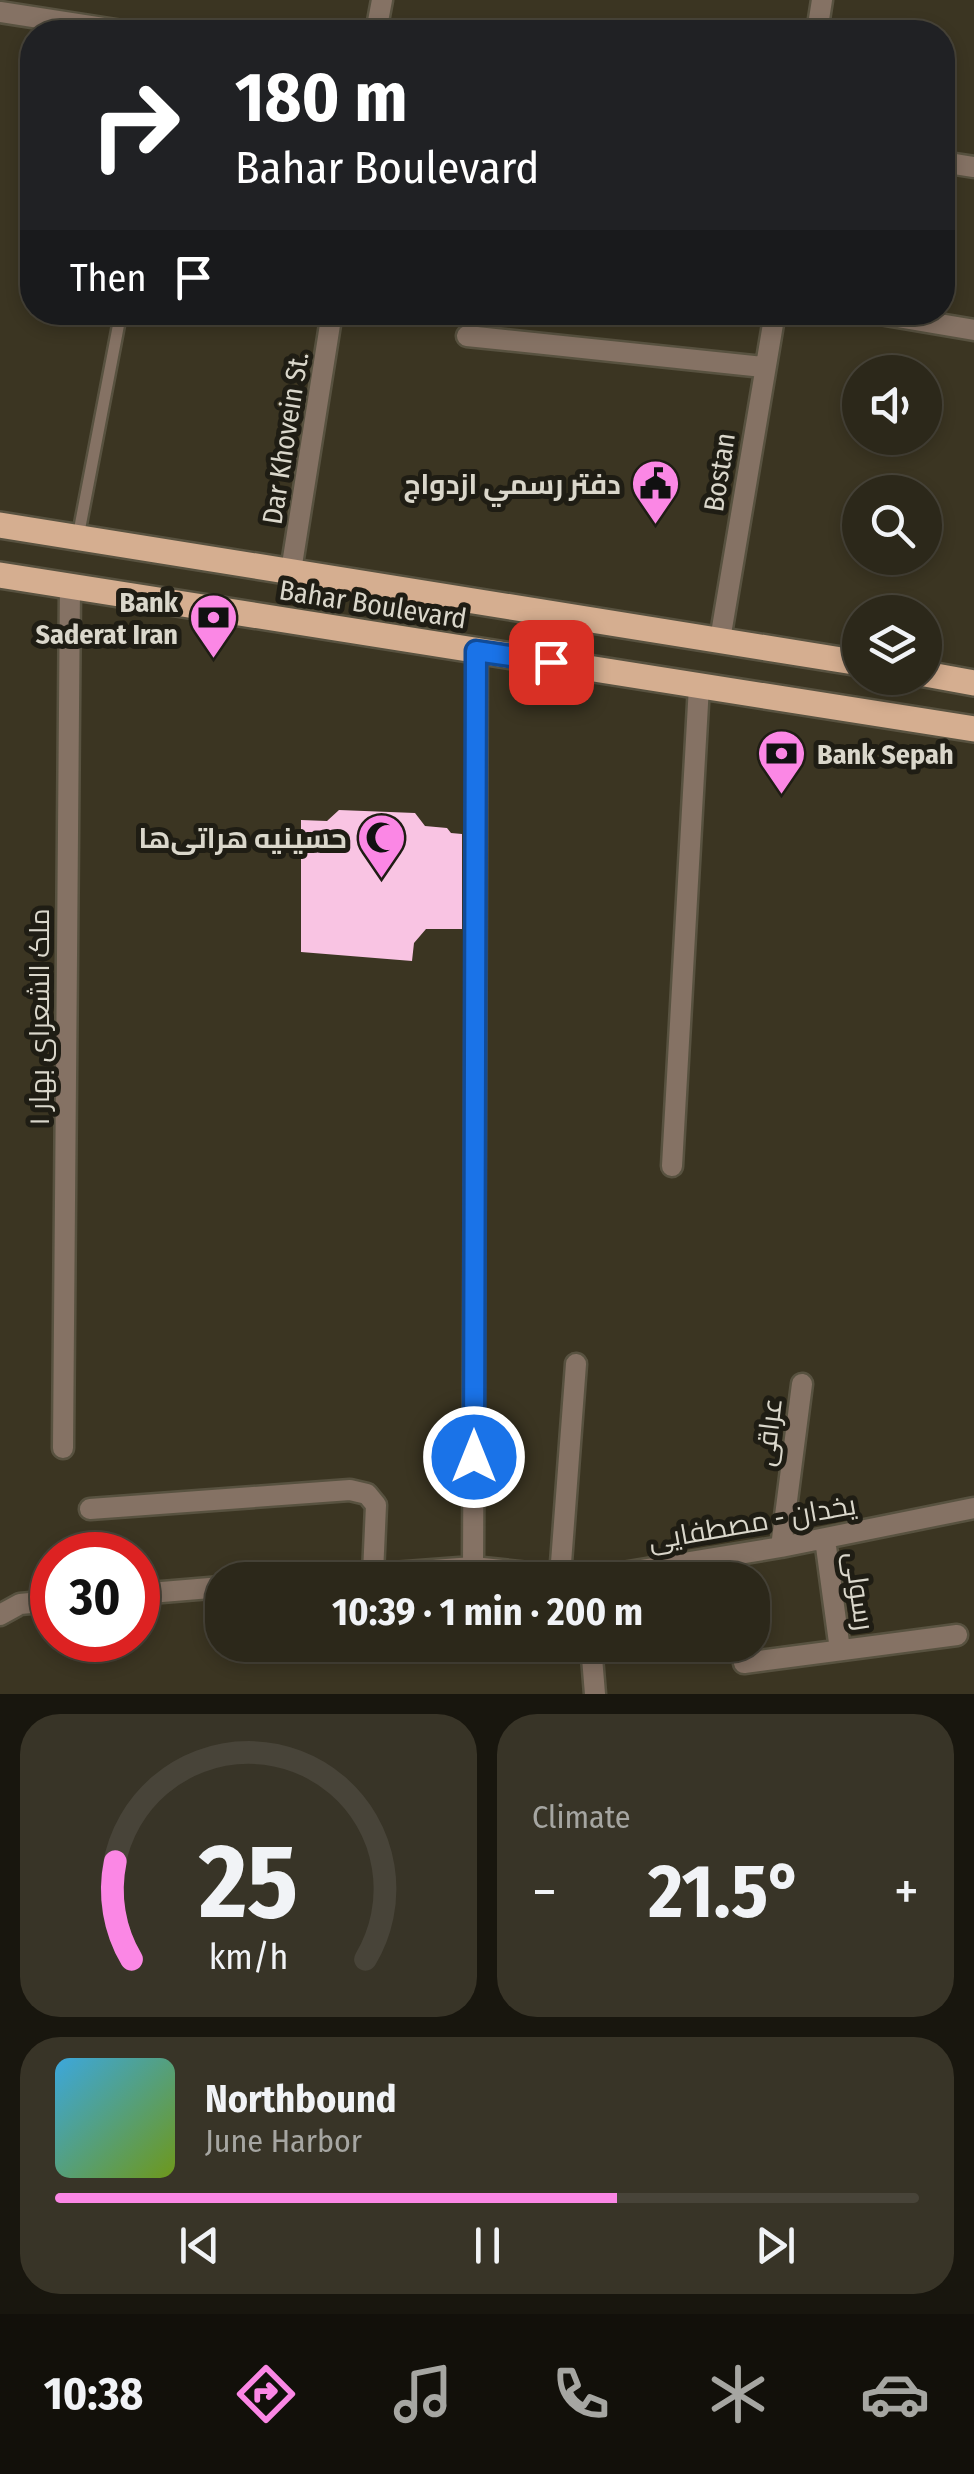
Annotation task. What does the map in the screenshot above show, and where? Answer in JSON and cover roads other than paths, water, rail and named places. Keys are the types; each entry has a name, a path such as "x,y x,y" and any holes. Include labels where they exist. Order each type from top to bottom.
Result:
{"main road":[{"name":"Bahar Boulevard","path":"0,525 842,661"},
{"name":"Bahar Boulevard","path":"0,575 974,729"},
{"path":"942,677 974,683"}],"street":[{"path":"0,12 52,20"},
{"name":"Dar Khovein St.","path":"291,571 330,325"},
{"name":"Bostan","path":"720,640 772,325"},
{"path":"945,325 974,330"},
{"path":"467,336 763,367"},
{"name":"ملک الشعرای بهار ۱","path":"63,1448 70,586"},
{"path":"474,1562 476,651"},
{"path":"672,1166 699,686"},
{"path":"561,1562 576,1364"},
{"name":"عراقی","path":"781,1547 802,1384"},
{"path":"90,1509 350,1490 367,1494 376,1506 373,1562"},
{"name":"یخدان - مصطفایی","path":"690,1562 974,1508"},
{"name":"رسولی","path":"824,1538 840,1650"},
{"path":"160,1592 205,1588"},
{"path":"0,1615 30,1603"},
{"path":"770,1659 956,1635"},
{"path":"593,1662 596,1694"}],"lane":[{"path":"78,537 119,325"}],"place":[{"name":"دفتر رسمي ازدواج","path":"656,526"},
{"name":"Bank Saderat Iran","path":"213,660"},
{"name":"Bank Sepah","path":"782,796"},
{"name":"حسینیه هراتی‌ها","path":"382,880"}]}
